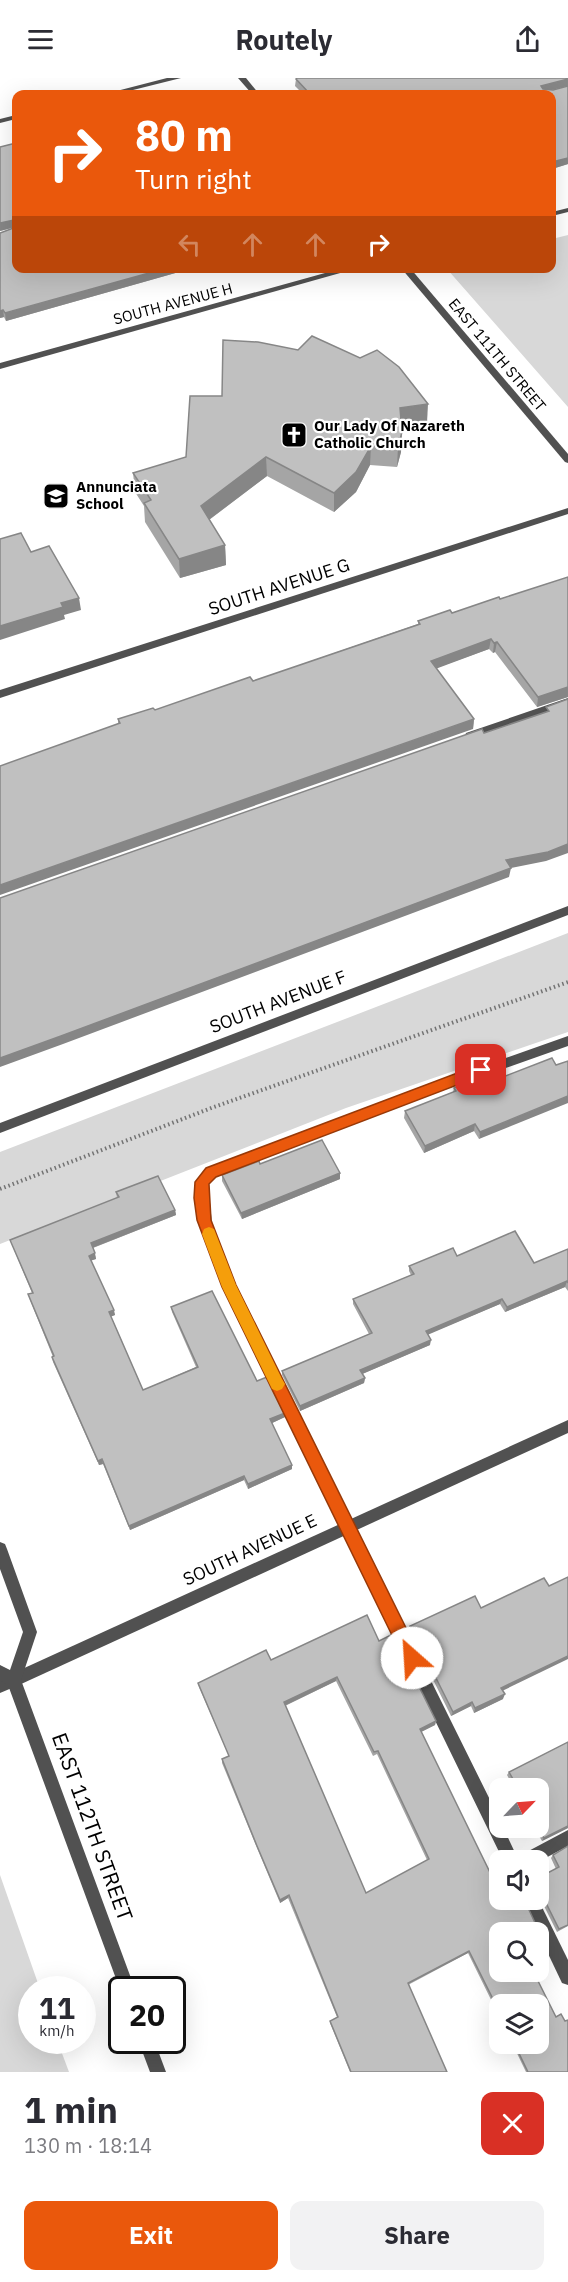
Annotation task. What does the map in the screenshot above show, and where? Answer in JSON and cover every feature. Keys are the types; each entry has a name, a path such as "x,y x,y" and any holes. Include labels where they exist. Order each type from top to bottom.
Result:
{"street":[{"path":"126,90 177,78"},
{"path":"242,78 252,90"},
{"name":"SOUTH AVENUE H","path":"0,366 336,273"},
{"name":"EAST 111TH STREET","path":"409,273 568,460"},
{"name":"SOUTH AVENUE G","path":"0,694 568,511"},
{"path":"457,741 568,702"},
{"name":"SOUTH AVENUE F","path":"0,1128 568,910"},
{"path":"506,1850 230,1287 204,1220 201,1198 202,1182 211,1173 375,1109 459,1077 568,1041"},
{"name":"SOUTH AVENUE E","path":"7,1683 568,1426"},
{"path":"0,1549 30,1632 7,1683"},
{"path":"0,1672 7,1683"},
{"name":"EAST 112TH STREET","path":"7,1683 123,1976"},
{"path":"545,1850 568,1838"},
{"path":"535,1910 568,1977"},
{"path":"151,2054 158,2072"}],"path":[{"path":"0,1189 214,1107 568,982"}],"shaded area":[{"path":"568,235 568,407 451,273 556,273 556,238"},
{"path":"568,933 568,1032 346,1108 0,1244 0,1152"},
{"path":"0,1875 35,1976 18,1976 18,2054 62,2054 69,2072 0,2072"}],"building":[{"path":"568,78 541,86 543,89 553,90 306,90 296,79"},
{"path":"568,86 568,158 556,161 556,90 553,90"},
{"path":"12,144 12,220 0,223 0,147"},
{"path":"12,228 12,273 149,273 5,313 3,310 0,311 0,233"},
{"name":"Our Lady Of Nazareth Catholic Church","path":"312,336 360,358 377,350 399,367 428,404 400,408 402,432 398,447 371,446 356,472 334,493 266,457 201,506 225,545 179,559 144,503 151,500 133,473 186,457 190,396 222,396 223,340 258,342 298,350"},
{"path":"21,533 31,552 49,546 79,598 61,603 63,607 0,626 0,539"},
{"path":"568,577 568,687 538,697 497,642 494,643 491,639 431,661 474,719 0,885 0,766 120,723 118,719 153,708 155,710 250,677 253,681 420,624 418,621 450,610 452,613"},
{"path":"568,699 568,844 548,852 506,860 511,868 0,1058 0,898 482,729 484,733 549,711 546,707"},
{"path":"552,1058 556,1065 568,1061 568,1096 480,1132 475,1124 425,1146 405,1111 456,1091 454,1088 490,1072 495,1080"},
{"path":"322,1140 340,1173 241,1213 222,1175 259,1161 260,1164"},
{"path":"158,1176 175,1210 91,1243 95,1253 89,1256 114,1310 109,1312 143,1390 198,1367 171,1307 212,1291 257,1381 267,1377 285,1413 270,1419 292,1465 248,1484 244,1476 129,1526 102,1459 98,1461 52,1357 54,1356 28,1294 33,1293 10,1240 119,1197 116,1192"},
{"path":"515,1231 534,1263 568,1249 568,1283 567,1281 507,1307 502,1299 426,1331 431,1340 360,1370 365,1378 300,1406 282,1371 372,1333 353,1299 414,1274 409,1266 453,1248 457,1256"},
{"path":"568,1577 568,1656 501,1688 505,1694 475,1708 472,1702 453,1712 410,1626 475,1596 481,1608 544,1578 549,1586"},
{"path":"367,1615 379,1641 393,1634 436,1721 420,1729 489,1870 489,1910 529,1910 535,1922 489,1922 489,1982 538,1982 544,1994 490,1994 469,1951 408,1983 447,2072 351,2072 330,2021 338,2017 289,1895 280,1900 257,1846 222,1759 229,1756 198,1683 266,1650 271,1660","holes":["337,1677 374,1752 378,1751 429,1859 366,1893 284,1702"]},
{"path":"568,1742 568,1826 549,1836 549,1778 512,1778 509,1772"},
{"path":"568,1846 568,1925 559,1929 549,1909 549,1872 559,1867 553,1855"},
{"path":"549,2003 556,2017 561,2014 565,2021 568,2020 568,2072 528,2072 519,2054 549,2054"}],"slow traffic":[{"path":"209,1234 230,1287 277,1384"}],"place":[{"name":"Our Lady Of Nazareth Catholic Church","path":"294,435"},
{"name":"Annunciata School","path":"56,496"}],"route":[{"path":"412,1658 230,1287 204,1220 201,1198 202,1182 211,1173 481,1070"}]}
